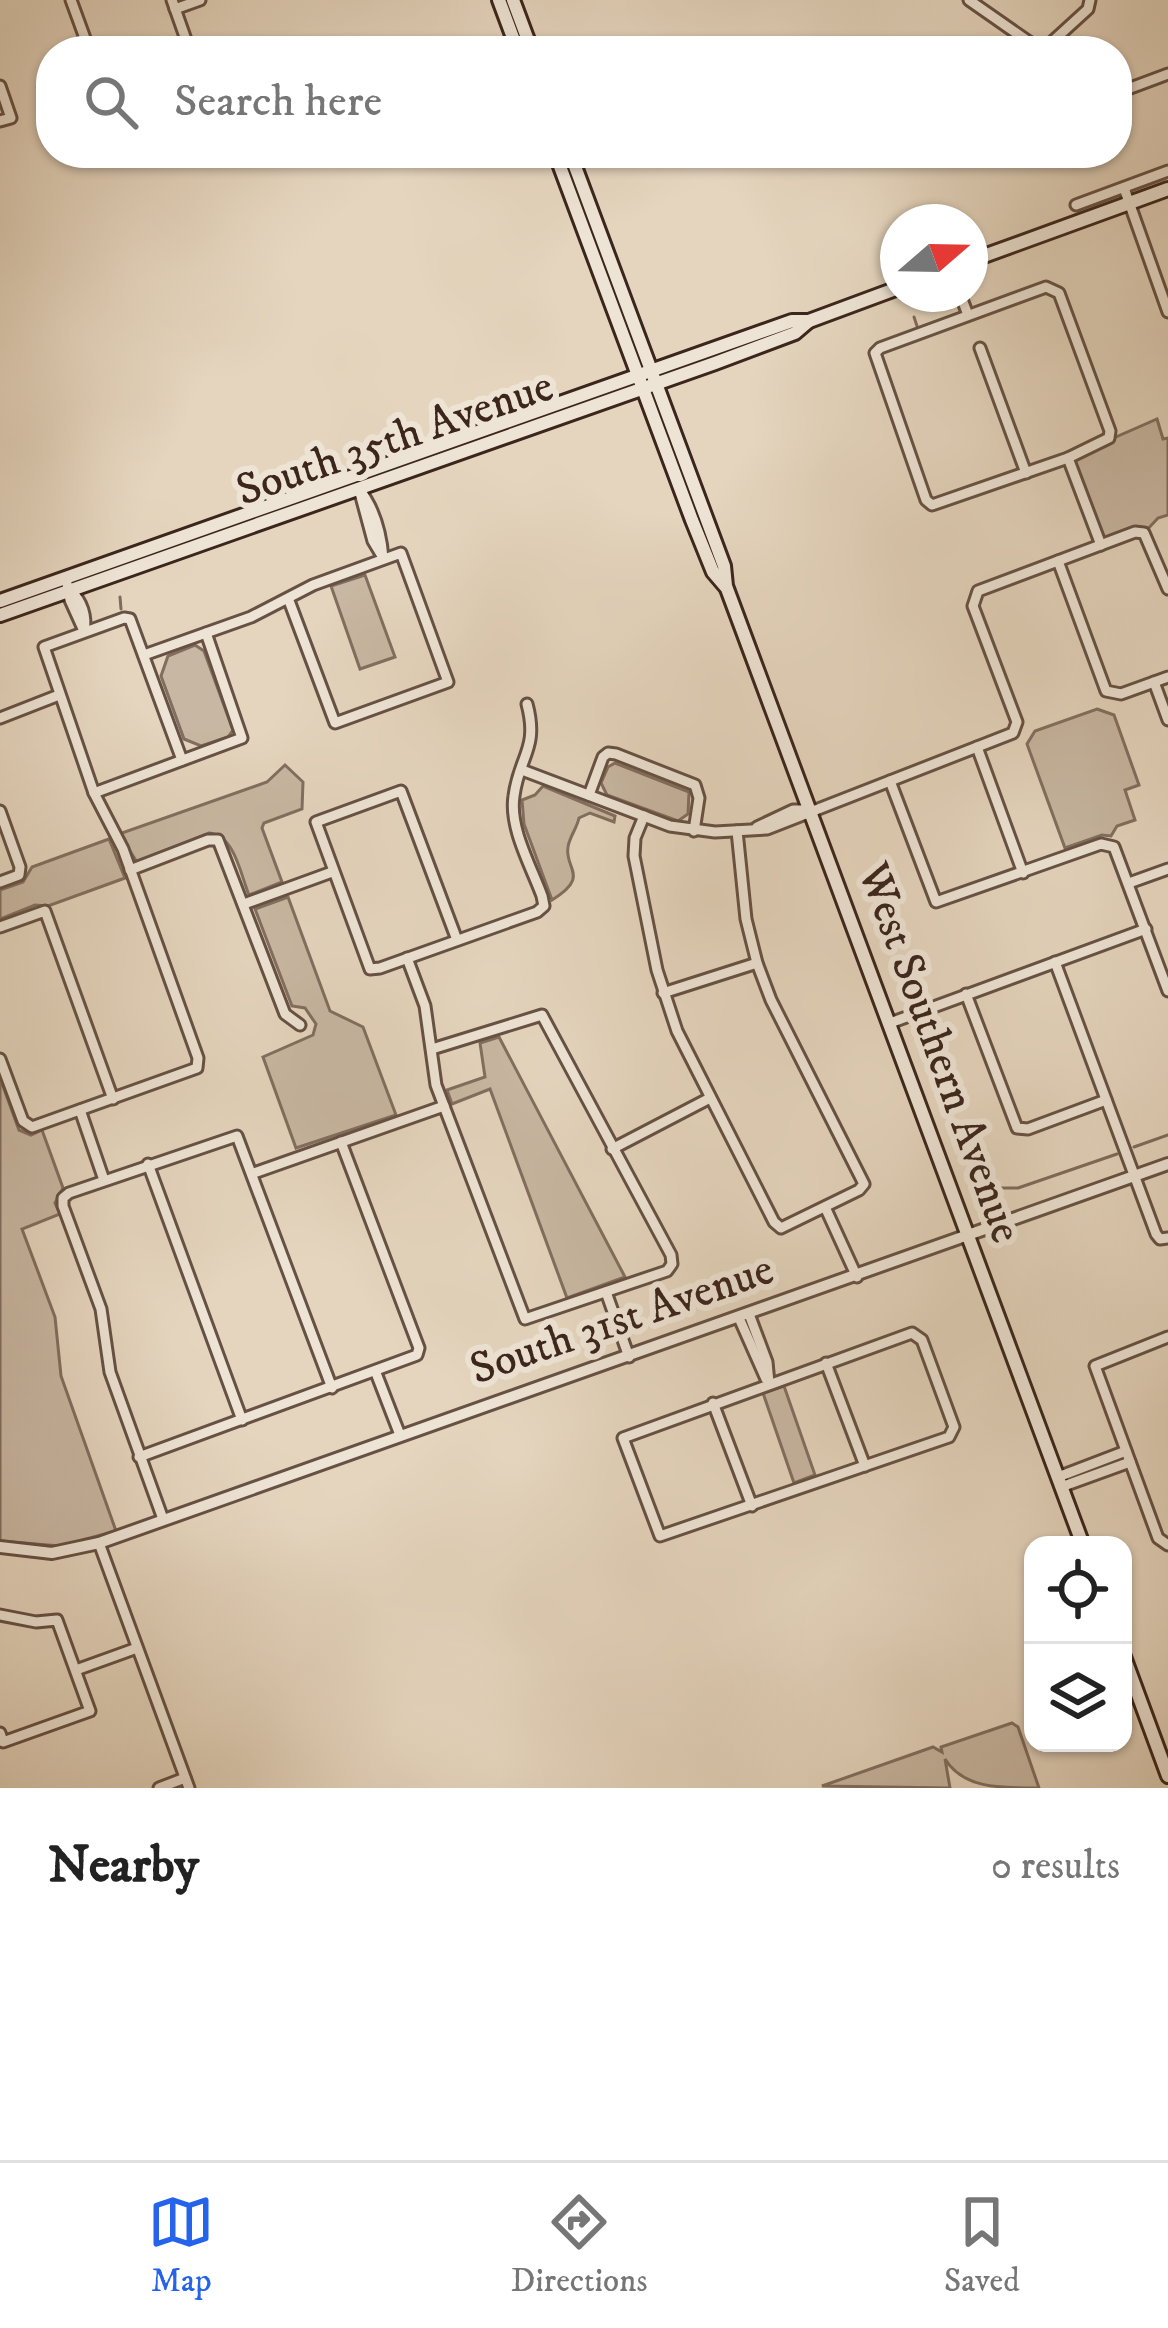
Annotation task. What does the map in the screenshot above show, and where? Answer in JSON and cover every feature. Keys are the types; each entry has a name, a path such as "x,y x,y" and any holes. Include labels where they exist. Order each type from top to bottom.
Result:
{"main road":[{"path":"499,0 512,36"},
{"path":"513,0 526,36"},
{"name":"West Southern Avenue","path":"561,168 724,566 726,586 1080,1536"},
{"name":"West Southern Avenue","path":"575,168 646,381"},
{"path":"988,254 1168,189"},
{"name":"South 35th Avenue","path":"0,615 68,584 646,381 792,321 809,321 880,295"},
{"name":"South 35th Avenue","path":"0,601 68,584 358,489 434,456"},
{"path":"1132,1678 1168,1776"}],"street":[{"path":"71,0 84,36"},
{"path":"185,36 174,4 200,0"},
{"path":"969,0 1021,36"},
{"path":"1057,36 1089,4"},
{"path":"1132,88 1168,74"},
{"path":"0,86 5,119"},
{"path":"1076,206 1168,171"},
{"path":"1124,188 1168,312"},
{"path":"1053,287 1059,292 1109,438 1068,458 932,505 926,500 875,353 968,315 1053,287"},
{"path":"980,348 1026,473"},
{"path":"1068,458 1101,545"},
{"path":"358,489 383,558"},
{"path":"522,770 694,831 757,827 1016,730 973,606 978,591 1144,533 1168,589"},
{"path":"144,655 401,553 448,682 335,723 288,598"},
{"path":"1058,561 1106,691 1113,695 1168,677"},
{"path":"68,584 86,621 84,631"},
{"path":"0,1059 22,1121 32,1127 197,1068 198,1058 130,870 94,793 44,647 130,620 182,760"},
{"path":"94,793 242,738 206,633"},
{"path":"1154,682 1168,720"},
{"path":"0,718 59,695"},
{"path":"457,940 401,791 316,823 370,969 407,958 537,912 544,906 513,814 514,793 532,742 527,704"},
{"path":"977,747 1023,873"},
{"path":"589,795 608,753 698,789 694,831"},
{"path":"890,781 936,902 1110,845 1118,852 1168,992"},
{"path":"0,812 20,867 19,874 0,882"},
{"path":"644,816 634,856 663,994 710,1097 781,1228 864,1184 771,1000 746,919 737,831"},
{"path":"130,870 218,840 285,1014 300,1025"},
{"path":"1129,883 1168,869"},
{"path":"244,904 332,872"},
{"path":"0,927 45,911 113,1099"},
{"path":"890,1023 1145,929"},
{"path":"407,958 425,1006 432,1049 444,1106 525,1319 667,1271 672,1264 670,1255 542,1016 432,1049"},
{"path":"1055,962 1135,1176 1164,1238"},
{"path":"663,994 758,963"},
{"path":"966,994 1020,1130 1106,1100"},
{"path":"612,1149 710,1097"},
{"path":"254,1173 444,1106"},
{"path":"80,1110 104,1180"},
{"path":"163,1519 110,1372 101,1310 63,1198 237,1136 332,1388"},
{"path":"139,1457 417,1355 419,1348 341,1142"},
{"path":"148,1164 242,1420"},
{"name":"South 31st Avenue","path":"0,1547 52,1553 99,1544 1168,1164"},
{"path":"825,1207 857,1276"},
{"path":"606,1292 629,1357"},
{"path":"744,1316 769,1383"},
{"path":"918,1334 953,1433 660,1536 623,1438 826,1363 918,1334"},
{"path":"1165,1544 1095,1366 1168,1337"},
{"path":"826,1363 865,1466"},
{"path":"376,1372 400,1435"},
{"path":"713,1403 752,1506"},
{"path":"1060,1482 1128,1456"},
{"path":"99,1544 187,1783 159,1788"},
{"path":"0,1615 37,1622 57,1620 90,1711 2,1738"},
{"path":"76,1670 137,1648"}],"shaded area":[{"path":"1157,419 1163,439 1168,438 1168,515 1144,533 1101,545 1068,458"},
{"path":"365,575 395,657 360,669 331,586"},
{"path":"195,645 204,651 233,730 228,737 201,746 184,739 161,676 168,656"},
{"path":"1097,709 1114,715 1139,785 1125,790 1135,820 1117,826 1111,836 1065,848 1027,744 1035,731"},
{"path":"615,763 689,792 688,814 678,821 607,795 601,783"},
{"path":"285,765 303,782 302,809 264,823 262,828 282,882 249,895 231,848 209,833 137,862 119,834 267,782"},
{"path":"543,786 615,816 614,822 590,813 579,818 568,847 573,878 552,900 524,824 522,800"},
{"path":"109,839 125,878 0,919 0,890 23,882 32,867"},
{"path":"288,897 330,1011 363,1027 396,1115 296,1148 263,1057 313,1035 316,1024 305,1008 292,1006 255,909"},
{"path":"499,1037 625,1277 567,1298 490,1089 452,1104 447,1090 485,1077 480,1043"},
{"path":"0,1078 19,1130 31,1135 42,1130 63,1188 55,1203 60,1214 22,1229 55,1317 61,1376 116,1531 60,1546 0,1541"},
{"path":"784,1386 815,1475 794,1483 763,1393"},
{"path":"1012,1723 1018,1727 1039,1788 972,1781 945,1759 950,1788 822,1786 933,1747 942,1752 941,1747"}],"waterway":[{"path":"914,317 917,326"},
{"path":"120,597 121,609"},
{"path":"1134,1147 1168,1135"},
{"path":"968,1147 984,1180 999,1188 1018,1188 1117,1154"}]}
